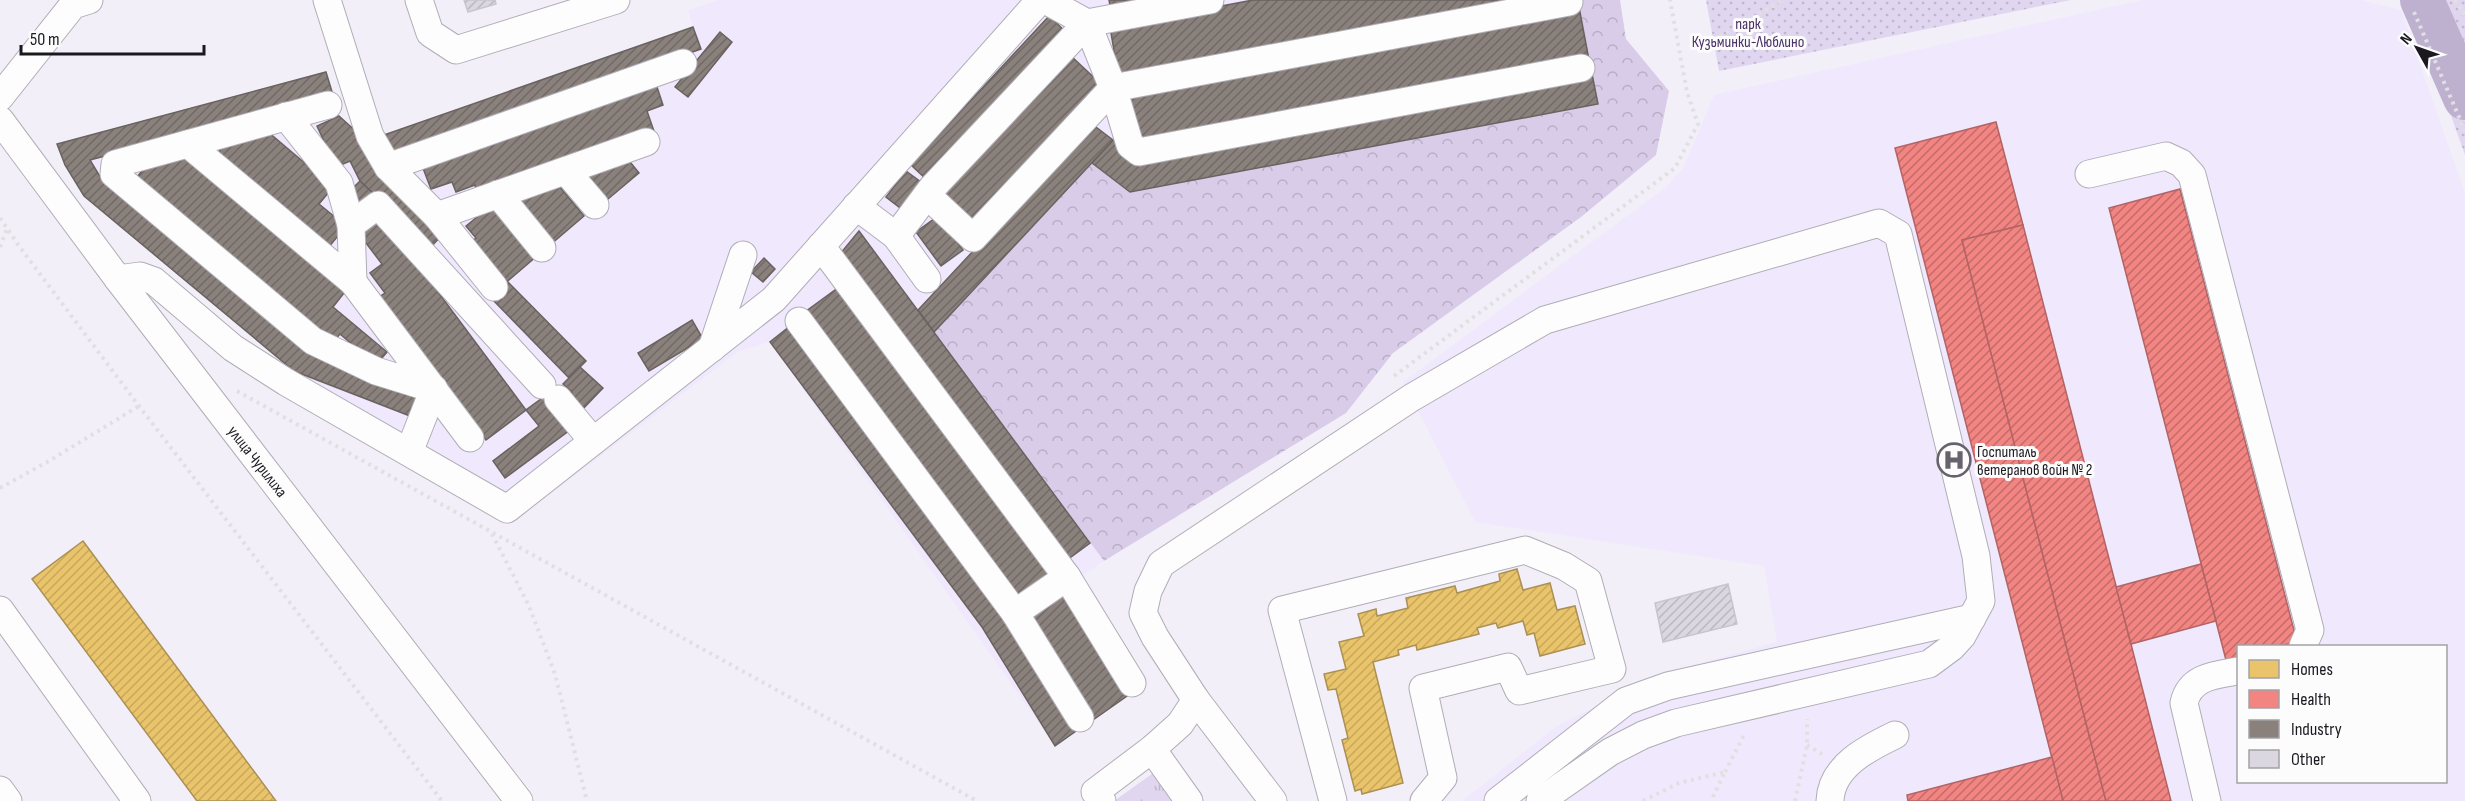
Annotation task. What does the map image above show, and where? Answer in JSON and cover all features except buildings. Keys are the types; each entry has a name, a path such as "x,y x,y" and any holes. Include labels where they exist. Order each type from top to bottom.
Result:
{"street":[{"path":"327,0 370,136 388,167 437,216 494,287"},
{"path":"419,0 430,33 456,50 616,0"},
{"path":"118,279 140,276 154,281 233,348 507,509 774,299 1040,0"},
{"path":"1045,0 1088,12 1210,0"},
{"path":"0,97 78,2"},
{"path":"927,195 973,238 1113,88 1569,2"},
{"path":"896,236 927,195 1088,12"},
{"path":"1088,12 1130,145 1139,152 1581,68"},
{"path":"388,167 683,63"},
{"path":"328,105 115,164 114,174 313,341 375,371 434,389"},
{"path":"286,117 339,183 351,225 353,282"},
{"name":"улица Чурилиха","path":"0,120 118,279 519,801"},
{"path":"437,216 646,142"},
{"path":"188,144 353,282 470,438"},
{"path":"2089,174 2166,156 2181,163 2192,175 2310,630 2303,645"},
{"path":"566,171 595,205"},
{"path":"498,194 542,248"},
{"path":"351,225 378,205 593,441"},
{"path":"856,206 896,236 927,279"},
{"path":"1273,801 1196,700 1155,637 1143,613 1148,591 1161,564 1411,398 1545,320 1879,223 1898,234 1973,545 1981,601 1972,618 1952,647 1929,664 1676,723 1643,735 1610,752 1540,801"},
{"path":"821,246 1067,578 1132,682"},
{"path":"712,348 743,255"},
{"path":"799,321 1015,613 1080,718"},
{"path":"409,452 434,389"},
{"path":"1333,801 1282,610 1525,550 1564,566 1588,581 1612,669 1519,691 1508,667 1424,688 1443,778 1424,801"},
{"path":"1015,613 1067,578"},
{"path":"0,610 138,801"},
{"path":"1498,801 1626,701 1668,686 1972,618"},
{"path":"2207,801 2184,703 2185,696 2196,681 2202,678 2237,671"},
{"path":"1102,801 1095,792 1152,749 1180,724 1196,700"},
{"path":"1830,801 1836,779 1851,760 1895,735"},
{"path":"1152,749 1189,801"},
{"path":"0,790 8,801"}],"path":[{"path":"1391,378 1675,168 1698,124 1687,92 1670,0"},
{"path":"1713,40 1783,0"},
{"path":"2455,0 2465,16"},
{"path":"2414,12 2465,131"},
{"path":"0,218 139,406 442,801"},
{"path":"0,247 7,228"},
{"path":"236,390 977,801"},
{"path":"0,488 139,406"},
{"path":"492,533 529,606 555,674 587,801"},
{"path":"1795,801 1807,745 1807,714"},
{"path":"1711,801 1749,727"},
{"path":"1644,801 1679,783 1725,772"}],"shaded area":[{"path":"718,0 1578,0 1598,104 1130,192 934,332 1104,561 1076,580 1149,681 1055,746 770,342 739,351 532,508 294,371 84,196 65,165 57,144 326,72 339,116 360,135 379,137 693,27 688,10"},
{"name":"Госпиталь ветеранов войн № 2","path":"2142,0 2360,0 2401,10 2465,193 2465,801 1462,801 1557,726 1620,694 1675,670 1777,642 1764,566 1475,522 1403,382 1666,187 1683,168 1714,95"}],"green space":[{"path":"1578,0 1620,0 1626,39 1669,91 1656,155 1581,217 1393,353 1346,413 1104,561 934,332 1092,163 1130,192 1597,104"},
{"name":"парк Кузьминки-Люблино","path":"1706,0 2071,0 1719,71"},
{"path":"2409,0 2465,0 2465,155 2414,12"},
{"path":"1156,771 1177,801 1114,801"}],"waterway":[{"path":"2422,0 2465,98"}],"place":[{"name":"Госпиталь ветеранов войн № 2","path":"1954,460"}]}
